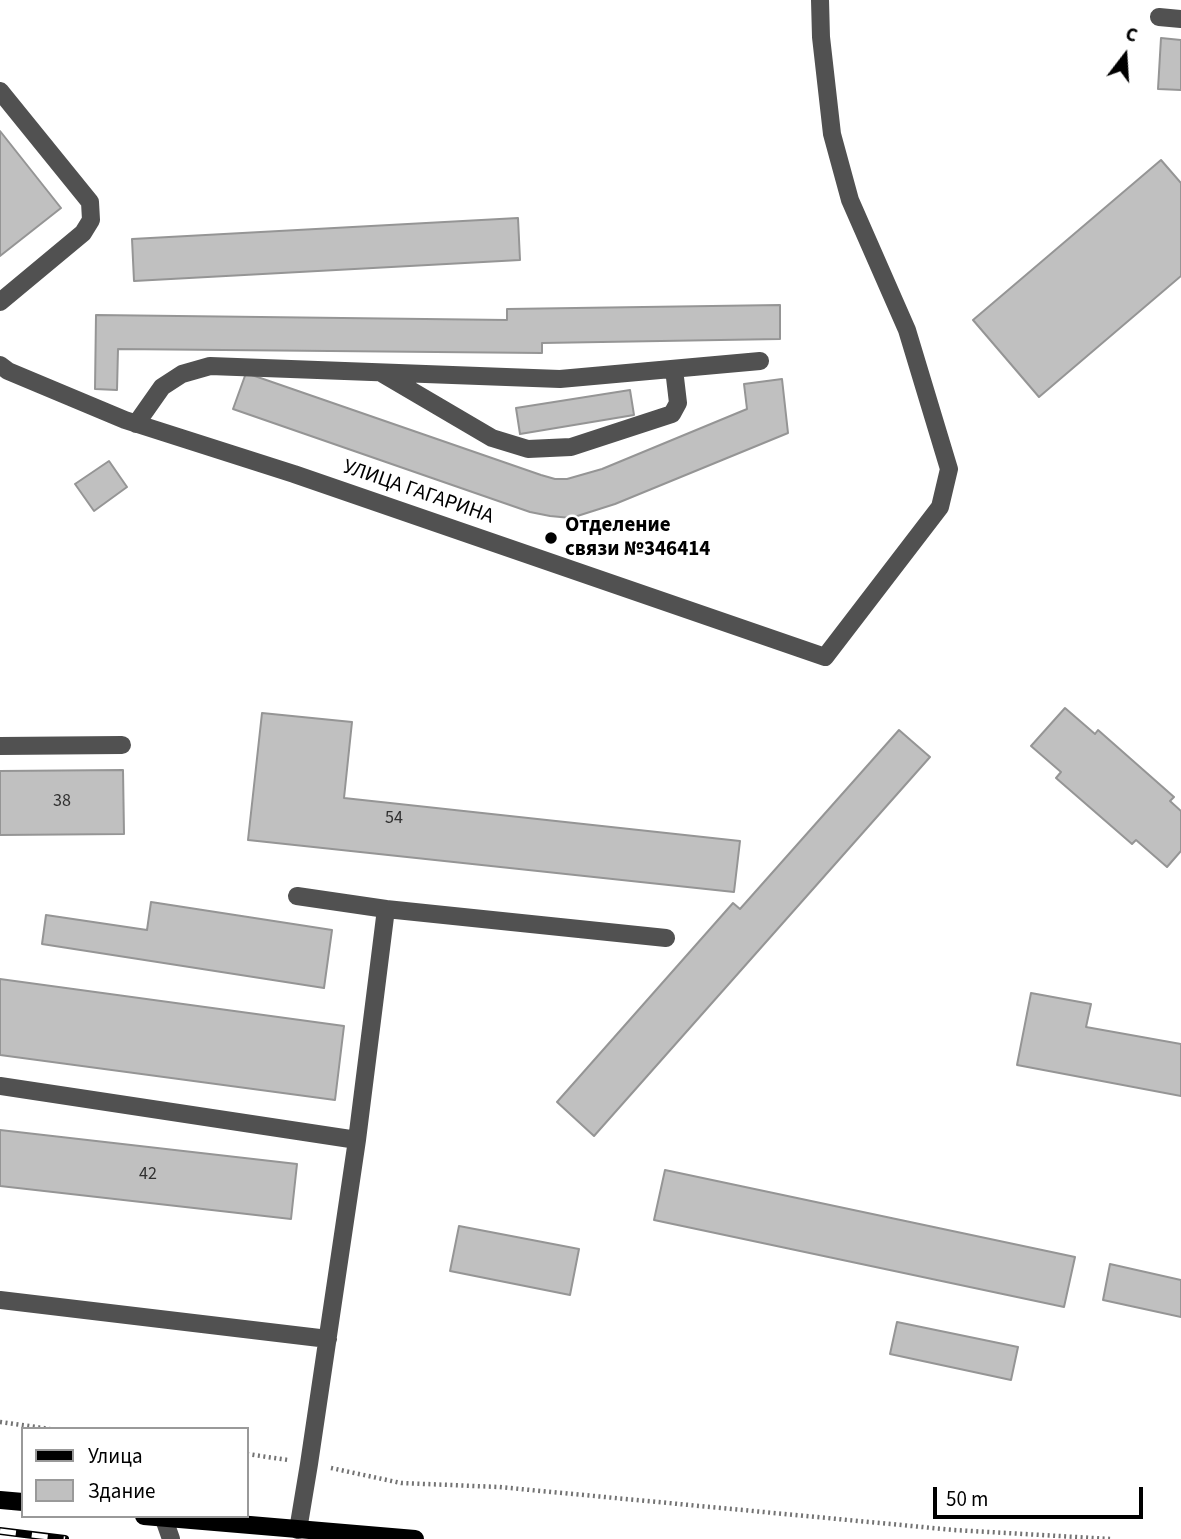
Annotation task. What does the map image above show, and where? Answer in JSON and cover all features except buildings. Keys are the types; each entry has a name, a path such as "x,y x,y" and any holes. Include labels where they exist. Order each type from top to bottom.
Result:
{"main road":[{"path":"0,1500 21,1502"},
{"path":"157,1518 415,1539"}],"street":[{"name":"УЛИЦА ГАГАРИНА","path":"0,365 8,371 136,424 294,474 825,657 940,507 948,469 906,330 850,200 832,134 821,37 820,0"},
{"path":"1160,17 1181,19"},
{"path":"0,91 90,202 91,220 83,233 0,302"},
{"path":"136,424 162,387 182,373 210,366 560,379 760,361"},
{"path":"380,372 492,438 528,449 571,447 672,414 678,403 674,369"},
{"path":"0,746 122,745"},
{"path":"297,896 386,909 666,938"},
{"path":"298,1530 357,1140 386,909"},
{"path":"0,1086 357,1140"},
{"path":"0,1300 328,1339"},
{"path":"164,1519 171,1539"}],"path":[{"path":"0,1422 36,1427"},
{"path":"248,1454 401,1483 499,1487 954,1530 1111,1539"}],"railway":[{"path":"0,1531 65,1539"}],"place":[{"name":"Отделение связи №346414","path":"551,538"}]}
